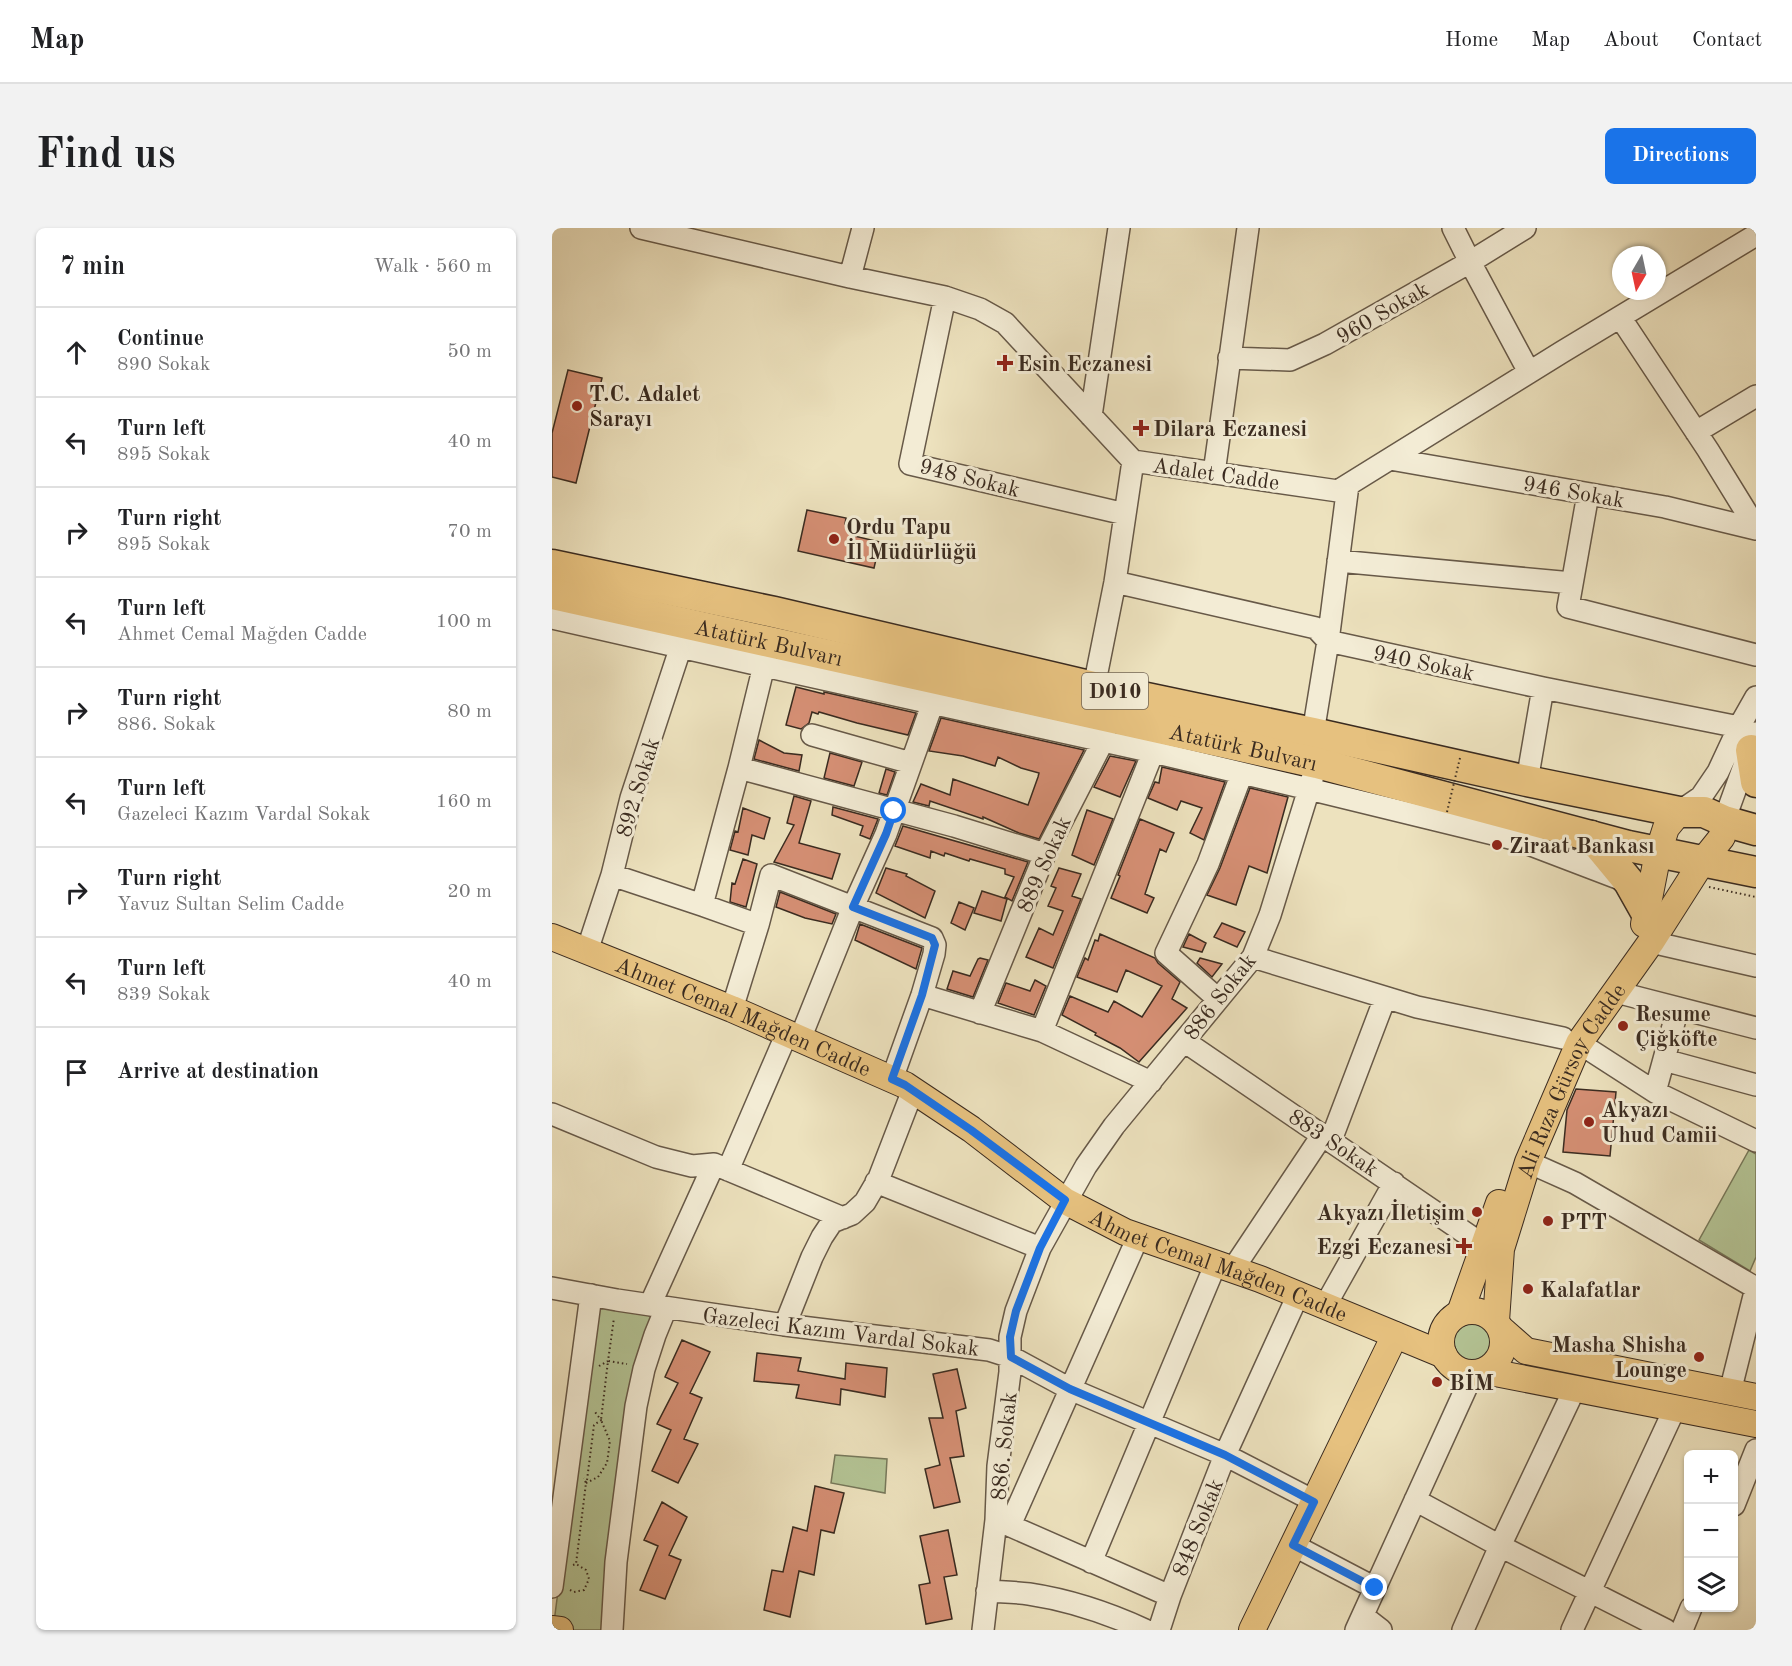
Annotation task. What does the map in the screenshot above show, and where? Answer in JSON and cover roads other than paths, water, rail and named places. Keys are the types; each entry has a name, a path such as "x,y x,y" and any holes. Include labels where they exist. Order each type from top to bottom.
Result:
{"highway":[{"name":"Atatürk Bulvarı","path":"552,565 774,612 1094,687 1527,781 1679,812 1704,812 1724,821 1756,830"},
{"name":"Atatürk Bulvarı","path":"552,594 685,635 1591,836 1658,853 1695,873 1756,872"},
{"path":"1750,740 1756,782"},
{"path":"1591,836 1629,882 1649,928"}],"main road":[{"name":"Ali Rıza Gürsoy Cadde","path":"1498,1325 1501,1249 1528,1162 1571,1040 1616,992 1649,928 1658,853 1666,828 1679,812"},
{"name":"Ali Rıza Gürsoy Cadde","path":"1460,1313 1483,1245 1571,1040 1638,942 1722,837 1724,821"},
{"name":"Ahmet Cemal Mağden Cadde","path":"552,937 732,1009 902,1084 971,1130 1065,1200 1125,1232 1225,1266 1444,1355"},
{"path":"1756,1397 1526,1351 1488,1315 1479,1311 1460,1313 1445,1326 1442,1335 1441,1345 1444,1355 1456,1368 1464,1372 1479,1372 1575,1388 1756,1424"},
{"path":"1479,1372 1493,1365 1503,1349 1503,1339 1498,1325"},
{"path":"1252,1630 1395,1335"},
{"path":"552,1629 560,1630"}],"street":[{"name":"Adalet Cadde","path":"641,228 945,297 980,309 1005,323 1133,461 1338,491 1756,234"},
{"path":"849,277 863,228"},
{"path":"1091,416 1119,228"},
{"path":"1214,473 1248,228"},
{"path":"1453,228 1529,372"},
{"name":"960 Sokak","path":"1229,358 1290,360 1325,344 1470,262 1525,228"},
{"name":"948 Sokak","path":"945,297 910,464 1125,514"},
{"path":"1620,317 1696,432 1756,529"},
{"path":"1696,432 1756,396"},
{"name":"946 Sokak","path":"1390,459 1665,507 1756,529"},
{"path":"1094,687 1115,582 1133,461"},
{"path":"1313,733 1328,641 1348,485"},
{"path":"1588,494 1568,607 1756,656"},
{"path":"1338,561 1572,583"},
{"name":"940 Sokak","path":"1115,582 1316,628 1328,641 1542,688 1750,740"},
{"path":"552,618 685,635"},
{"name":"892 Sokak","path":"587,951 612,875 632,798 685,635"},
{"path":"702,905 767,654"},
{"path":"1527,781 1542,688"},
{"path":"612,1630 616,1562 636,1406 644,1369 655,1335 658,1306 721,1167 793,1036 853,907 886,834 937,692"},
{"path":"1724,821 1750,740 1756,697"},
{"path":"1106,729 1153,752 1242,773 1313,776 1518,840 1629,882"},
{"name":"889 Sokak","path":"980,1013 1045,854 1106,729"},
{"path":"812,735 911,763"},
{"path":"1679,812 1701,797 1718,772 1750,740"},
{"path":"1042,1031 1153,752"},
{"path":"739,768 954,826 1045,854"},
{"path":"1218,999 1166,953 1208,864 1242,773"},
{"name":"886 Sokak","path":"1065,1200 1108,1134 1253,957 1270,915 1313,776"},
{"path":"612,875 758,925"},
{"path":"732,1009 771,875 932,938 935,945 876,1182 865,1202 852,1214 832,1222 822,1237 785,1325"},
{"path":"1649,928 1756,966"},
{"path":"1253,957 1417,1007 1571,1040 1655,1092 1756,1141"},
{"path":"1616,992 1756,1028"},
{"path":"922,995 1042,1031 1151,1082"},
{"path":"1091,1562 1150,1424 1225,1266 1327,1137 1385,998"},
{"path":"1655,1092 1678,1008"},
{"name":"883 Sokak","path":"1184,1041 1483,1245"},
{"path":"1664,1060 1756,1085"},
{"path":"552,1114 656,1157 692,1166 721,1167 843,1218"},
{"path":"1528,1162 1575,1183 1756,1288 1730,1392"},
{"path":"876,1182 1040,1248"},
{"path":"1325,1306 1394,1183"},
{"name":"886. Sokak","path":"983,1630 987,1591 1003,1522 998,1466 1010,1372 1010,1337 1040,1248 1065,1200"},
{"path":"1138,1236 1070,1389 1003,1522 1170,1596"},
{"name":"Gazeleci Kazım Vardal Sokak","path":"552,1288 785,1325 989,1350 1011,1357 1070,1389 1225,1455 1314,1502"},
{"path":"559,1587 591,1295"},
{"name":"848 Sokak","path":"1159,1630 1225,1455 1298,1295"},
{"path":"1381,1630 1360,1623 1415,1500 1479,1372"},
{"path":"1463,1630 1575,1388"},
{"path":"1572,1630 1675,1408"},
{"path":"1734,1504 1756,1450"},
{"path":"1415,1500 1666,1630"},
{"path":"1293,1545 1375,1588"},
{"path":"987,1591 1028,1594 1075,1604 1119,1618 1145,1630"},
{"path":"1682,1630 1689,1612"}],"place":[{"name":"Esin Eczanesi","path":"1005,363"},
{"name":"T.C. Adalet Sarayı","path":"577,406"},
{"name":"Dilara Eczanesi","path":"1141,428"},
{"name":"Ordu Tapu İl Müdürlüğü","path":"834,539"},
{"name":"Ziraat Bankası","path":"1497,845"},
{"name":"Resume Çiğköfte","path":"1623,1026"},
{"name":"Akyazı Uhud Camii","path":"1589,1122"},
{"name":"Akyazı İletişim","path":"1477,1212"},
{"name":"PTT","path":"1548,1221"},
{"name":"Ezgi Eczanesi","path":"1464,1246"},
{"name":"Kalafatlar","path":"1528,1289"},
{"name":"Masha Shisha Lounge","path":"1699,1357"},
{"name":"BİM","path":"1437,1382"}]}
